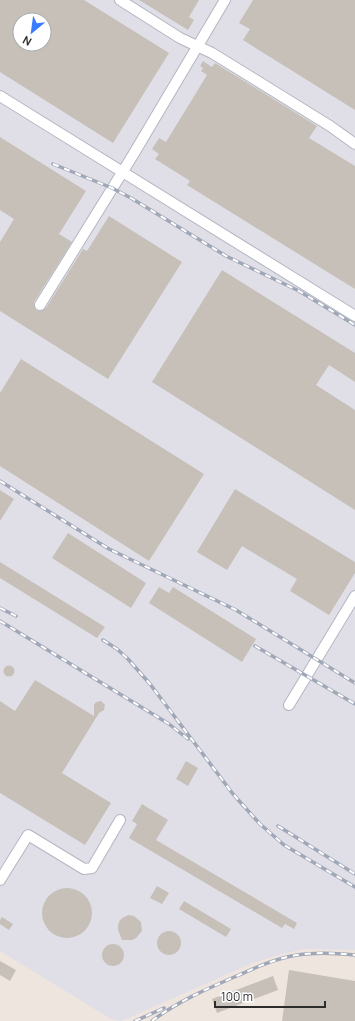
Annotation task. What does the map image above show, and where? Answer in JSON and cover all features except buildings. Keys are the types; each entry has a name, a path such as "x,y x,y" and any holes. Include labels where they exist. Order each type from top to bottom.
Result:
{"lane":[{"path":"120,0 180,38 212,53 330,126 355,144"},
{"path":"40,305 225,0"},
{"path":"0,96 355,316"},
{"path":"289,705 355,596"},
{"path":"0,880 28,836 84,869 92,868 120,820"}],"shaded area":[{"path":"0,0 355,0 355,950 304,949 275,956 250,964 129,1018 121,1021 111,1019 0,951"}],"railway":[{"path":"53,164 112,188 131,198 226,256 299,291 355,325"},
{"path":"0,481 109,549 236,610 355,683"},
{"path":"0,608 16,616"},
{"path":"0,621 169,724 188,739"},
{"path":"103,640 117,649 128,659 150,684 233,794 260,824 284,845 355,887"},
{"path":"255,646 355,704"},
{"path":"278,826 355,874"},
{"path":"152,1021 172,1007 194,995 253,969 290,956 311,953 355,955"},
{"path":"135,1021 164,1008"}]}
